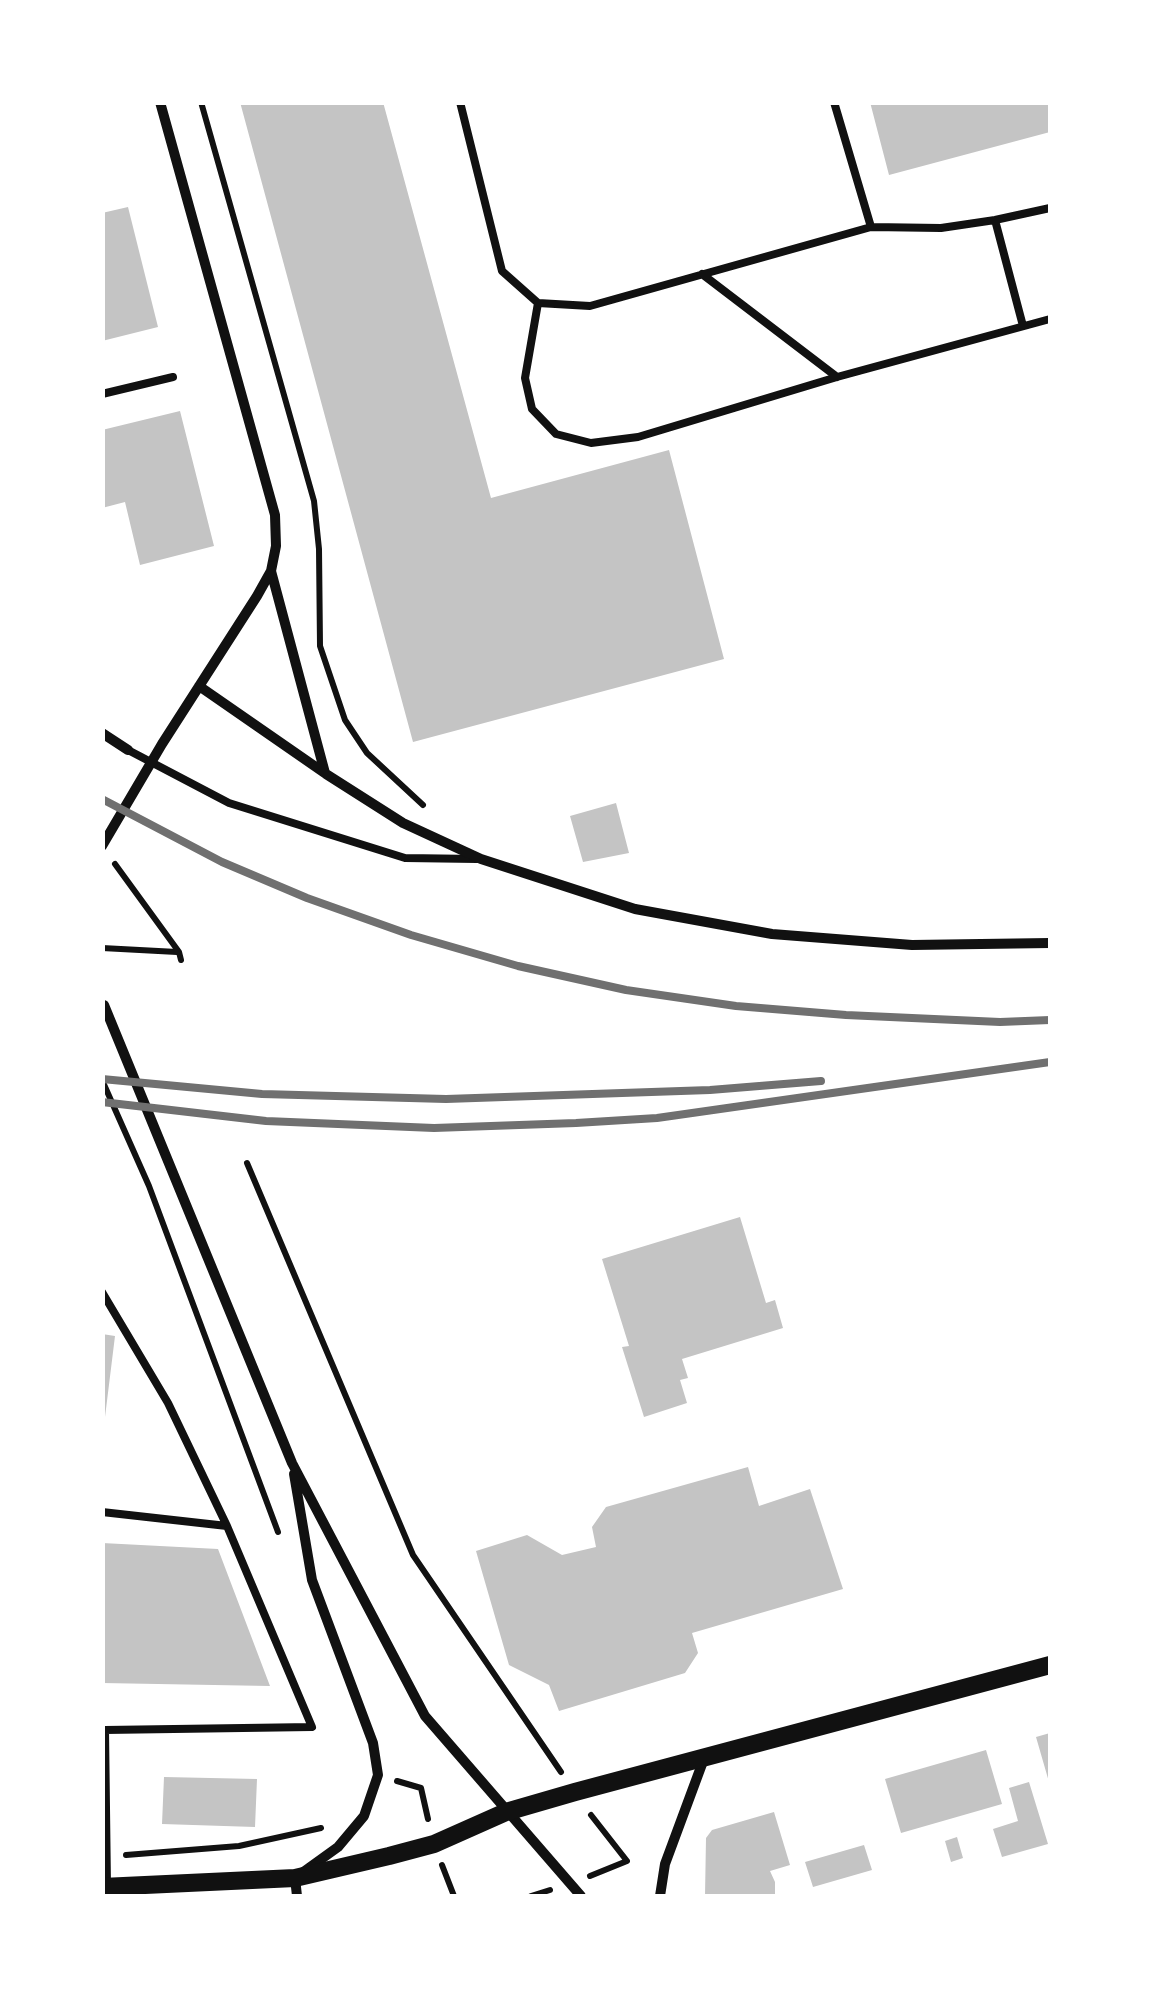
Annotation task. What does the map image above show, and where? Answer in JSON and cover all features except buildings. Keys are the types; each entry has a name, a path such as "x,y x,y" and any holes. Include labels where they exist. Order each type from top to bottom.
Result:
{"street":[{"path":"102,846 271,571 276,546 275,515 160,102"},
{"path":"271,571 326,774"},
{"path":"199,686 404,823 480,860 635,909 772,934 912,945 1050,944"},
{"path":"102,733 128,750"},
{"path":"104,1005 292,1463 424,1716 581,1896"},
{"path":"292,1463 312,1580 373,1743 378,1775 364,1816 296,1887"},
{"path":"104,1886 296,1887 434,1844 506,1812 1050,1664"},
{"path":"660,1896 665,1864 705,1756"}],"lane":[{"path":"460,102 502,271 538,303 590,306 871,227 940,228 1050,208"},
{"path":"834,102 871,227"},
{"path":"996,220 1023,326"},
{"path":"702,274 838,377"},
{"path":"538,303 526,378 532,409 556,434 591,443 638,437 1050,318"},
{"path":"102,394 173,376"},
{"path":"128,750 229,802 405,858 480,860"},
{"path":"102,1292 168,1403 227,1526 312,1727 105,1730 104,1886"},
{"path":"102,1512 227,1526"}],"path":[{"path":"201,102 314,501 319,549 320,646 344,720 367,753 433,814"},
{"path":"102,846 180,956 102,948"},
{"path":"102,1080 148,1186 280,1536"},
{"path":"247,1163 412,1555 574,1792 626,1861 531,1896"},
{"path":"106,1856 239,1846 318,1830 331,1820"}],"railway":[{"path":"102,799 222,862 307,898 411,935 518,966 626,990 736,1006 1000,1022 1050,1020"},
{"path":"102,1102 266,1121 434,1128 576,1123 657,1118 1050,1062"},
{"path":"102,1079 262,1094 446,1099 710,1090 821,1081"}]}
